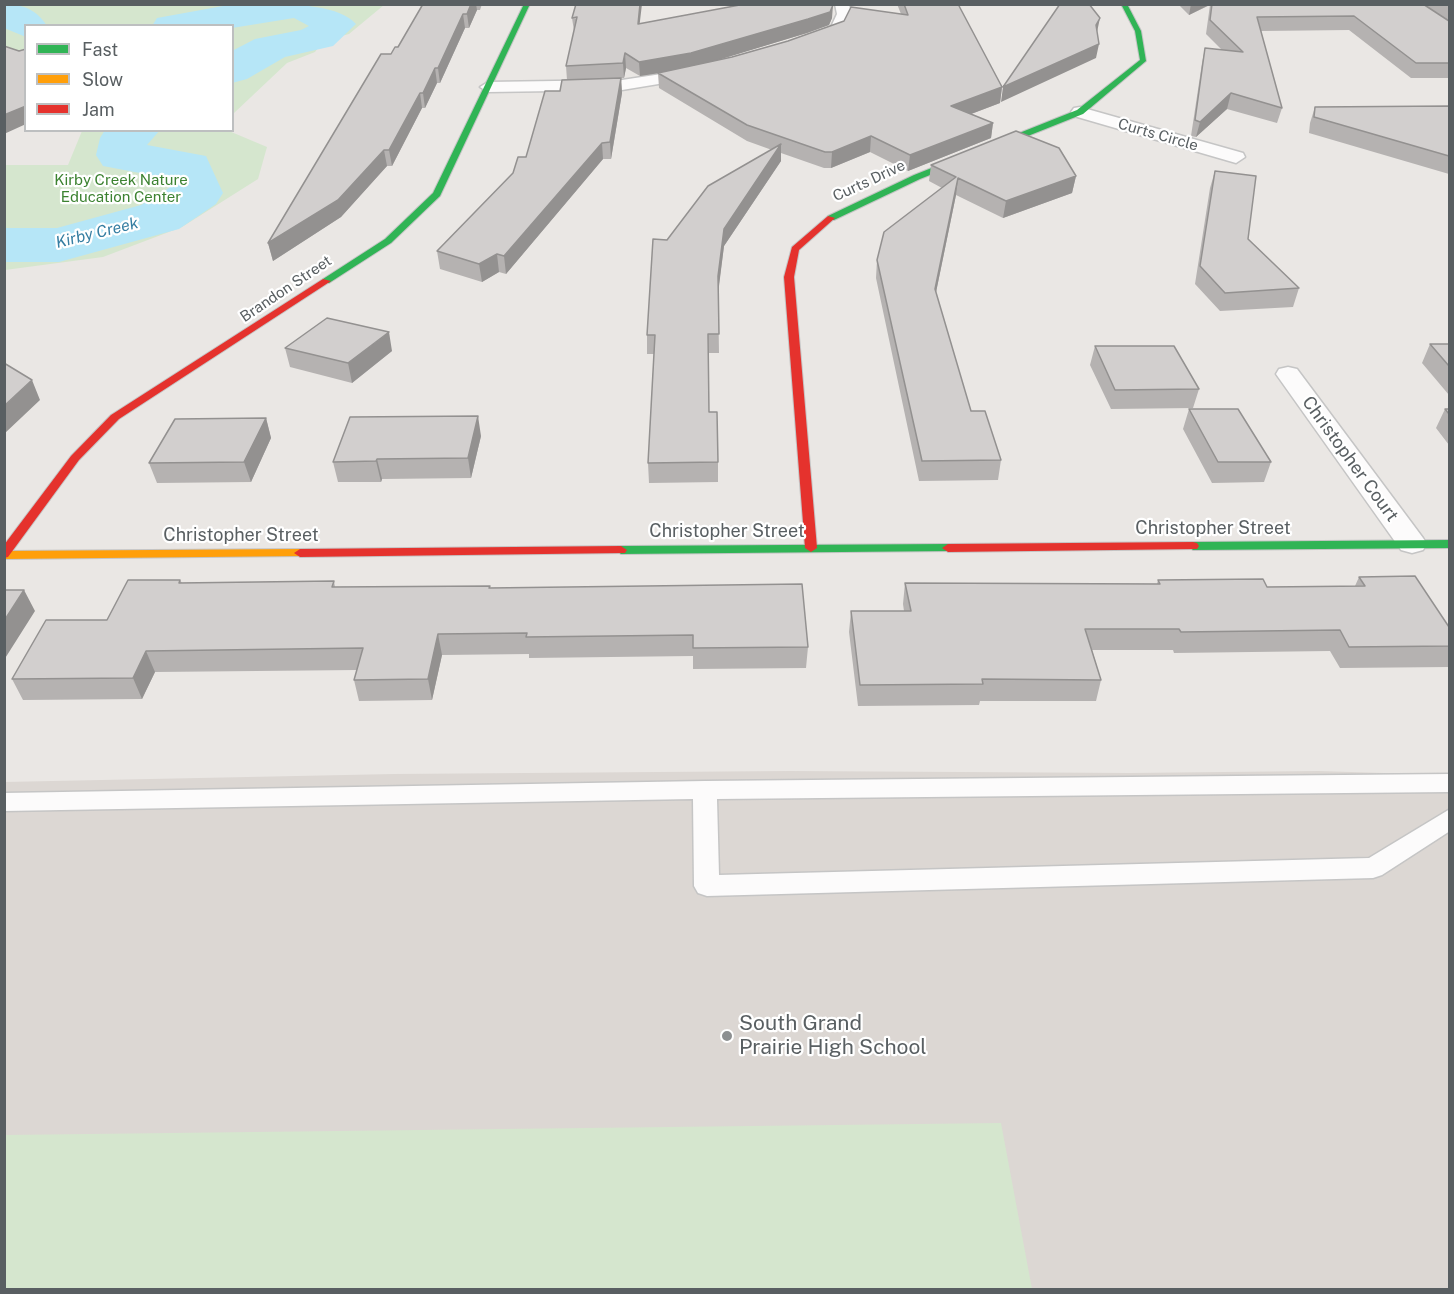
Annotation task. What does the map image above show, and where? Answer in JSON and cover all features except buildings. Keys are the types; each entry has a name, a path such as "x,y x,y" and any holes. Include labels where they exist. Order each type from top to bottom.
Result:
{"street":[{"name":"Brandon Street","path":"4,555 75,458 115,417 388,241 437,194 527,4"},
{"path":"782,50 837,30 844,14 842,4"},
{"name":"Curts Drive","path":"811,548 789,277 795,249 835,215 916,177 1080,112 1115,86 1143,61 1142,39 1130,11 1124,4"},
{"path":"488,87 614,87 672,80 717,69"},
{"name":"Curts Circle","path":"1080,112 1236,157"},
{"name":"Christopher Court","path":"1288,374 1412,544"},
{"name":"Christopher Street","path":"4,555 1449,544"}],"lane":[{"path":"4,802 705,790 1449,783"},
{"path":"705,790 707,886 1373,868 1449,818"}],"shaded area":[{"name":"South Grand Prairie High School","path":"790,771 1130,773 1318,771 1449,775 1449,1289 5,1289 4,782 394,774"}],"green space":[{"path":"5,5 384,5 349,34 323,41 315,52 287,63 234,113 234,24 24,24 24,54 5,52"},
{"name":"Kirby Creek Nature Education Center","path":"82,132 231,132 267,147 258,179 182,227 103,257 5,270 5,165 68,165"},
{"path":"1001,1123 1032,1289 5,1289 5,1135"}],"waterway":[{"name":"Kirby Creek","path":"184,24 299,6 336,24 318,38 270,48 234,69"},
{"name":"Kirby Creek","path":"4,10 25,24"},
{"name":"Kirby Creek","path":"4,245 59,245 160,217 197,193 188,167 121,155 124,138 133,132"}],"traffic: fast":[{"path":"326,281 388,241 437,194 527,4"},
{"path":"831,218 917,177 1080,112 1143,61 1138,31 1124,4"},
{"path":"1193,546 1450,544"},
{"path":"621,550 948,548"}],"traffic: slow":[{"path":"4,555 300,553"}],"traffic: jam":[{"path":"811,548 789,277 795,249 831,218"},
{"path":"4,554 75,458 115,417 326,281"},
{"path":"948,548 1193,546"},
{"path":"300,553 621,550"}],"place":[{"name":"South Grand Prairie High School","path":"727,1036"}]}
